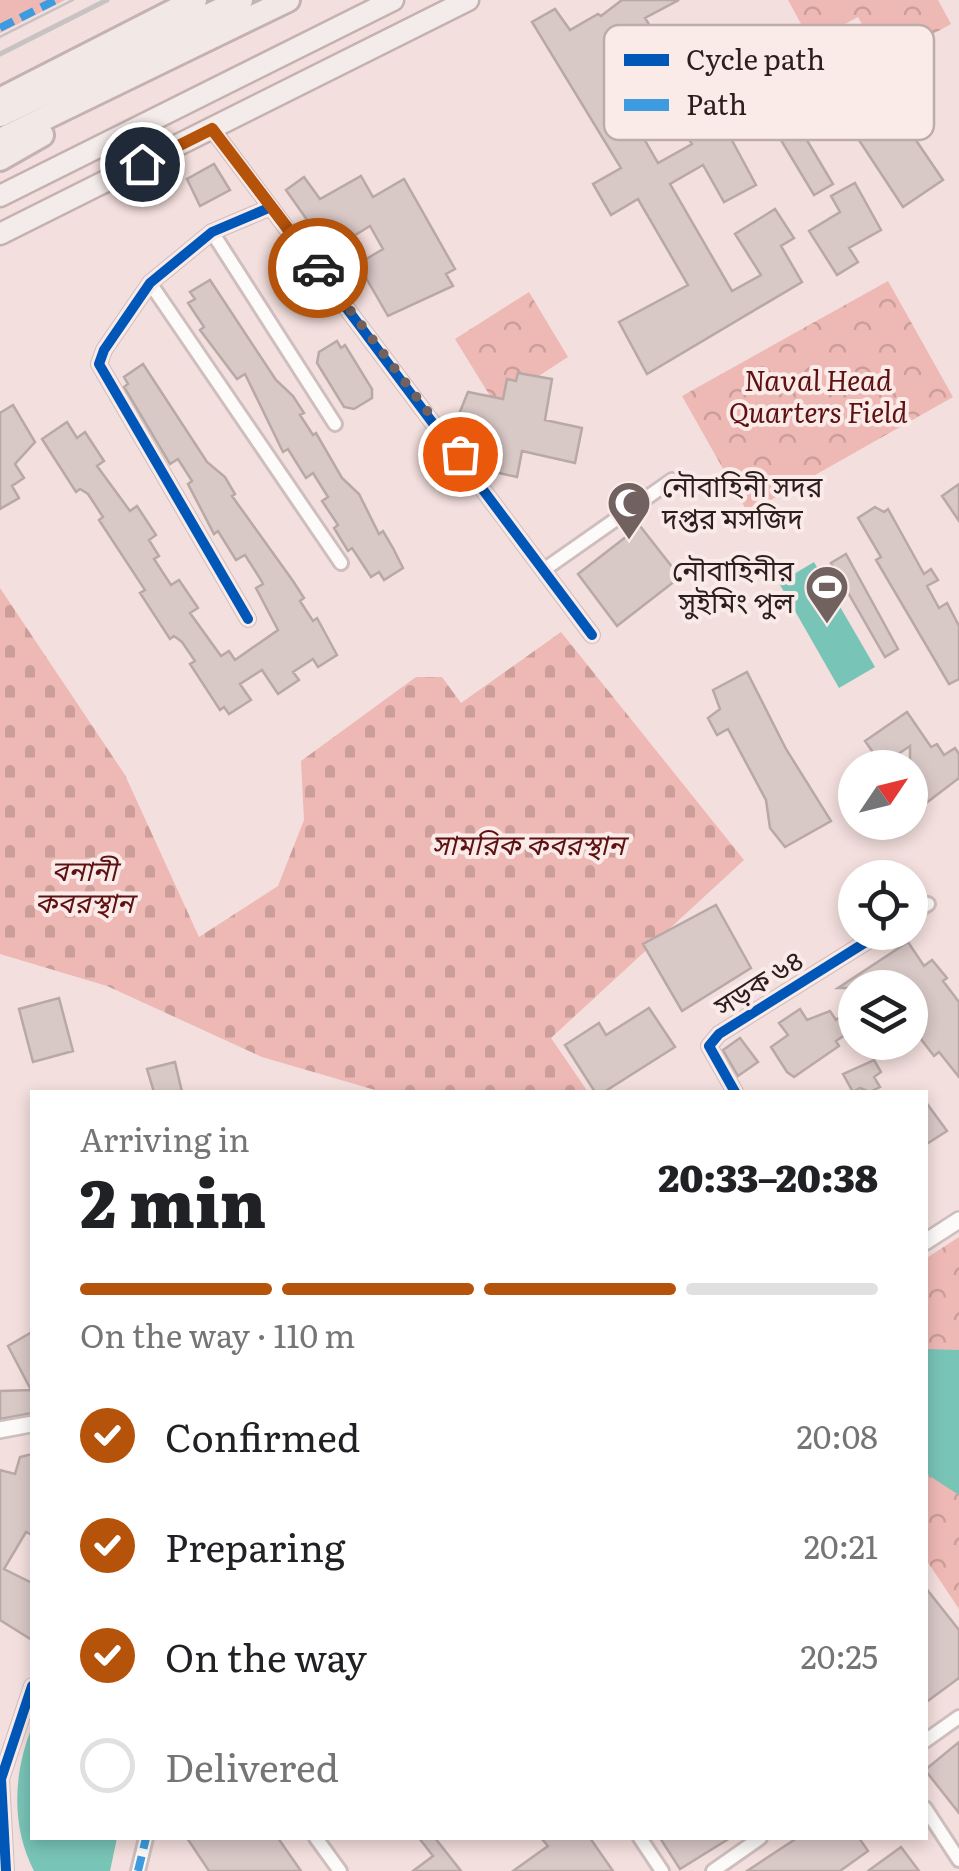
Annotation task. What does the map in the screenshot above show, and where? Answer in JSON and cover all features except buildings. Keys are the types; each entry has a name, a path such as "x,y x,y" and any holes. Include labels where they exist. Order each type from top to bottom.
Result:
{"highway":[{"path":"0,99 195,0"},
{"path":"0,116 241,0"},
{"path":"0,140 98,96 288,0"},
{"path":"0,196 393,0"},
{"path":"0,234 468,0"},
{"path":"0,160 98,96"}],"street":[{"path":"212,129 592,634"},
{"path":"248,619 102,376 99,364 104,350 150,283 212,232 271,206"},
{"path":"212,232 334,424"},
{"path":"150,283 341,563"},
{"path":"544,569 672,480"},
{"name":"সড়ক ৬৪","path":"735,1090 709,1046 719,1034 853,950"},
{"path":"928,1240 959,1220"},
{"path":"0,1430 30,1424"},
{"path":"6,1871 1,1779 30,1692"},
{"path":"928,1739 959,1717"},
{"path":"928,1813 959,1860"},
{"path":"138,1871 146,1840"},
{"path":"317,1840 340,1871"},
{"path":"641,1840 662,1871"},
{"path":"713,1871 757,1840"}],"green space":[{"path":"0,0 65,0 0,33"},
{"path":"788,0 938,0 951,24 934,33 934,25 862,25 858,17 843,25 802,25"},
{"name":"Naval Head Quarters Field","path":"888,281 953,397 748,513 682,396"},
{"path":"529,292 568,357 495,404 455,339"},
{"path":"0,588 125,775 199,937 278,886 304,820 301,761 416,677 442,677 461,703 561,632 744,860 551,1038 587,1090 375,1090 262,1057 107,986 0,954"},
{"path":"959,1237 959,1609 928,1562 928,1257"}],"water":[{"name":"নৌবাহিনীর সুইমিং পুল","path":"814,562 875,667 839,688 779,583"},
{"path":"928,1349 959,1350 959,1495 928,1475"},
{"path":"30,1733 30,1840 117,1840 110,1871 34,1871 18,1818 18,1781"}],"tram line":[{"path":"0,37 73,0"}],"railway":[{"path":"0,54 107,0"}],"marked path":[{"path":"0,28 56,0"},
{"path":"138,1871 146,1840"}],"cycle path":[{"path":"212,129 592,635"},
{"path":"248,619 99,364 104,350 150,283 212,232 271,207"},
{"path":"734,1090 709,1046 719,1034 853,950"},
{"path":"6,1871 1,1779 30,1692"}],"way so far":[{"path":"318,268 460,454"}],"place":[{"name":"নৌবাহিনী সদর দপ্তর মসজিদ","path":"629,541"},
{"name":"নৌবাহিনীর সুইমিং পুল","path":"827,625"}],"route":[{"path":"142,164 212,129 318,268"}],"park label":[{"name":"সামরিক কবরস্থান","path":"528,845"},
{"name":"বনানী কবরস্থান","path":"84,887"}]}
